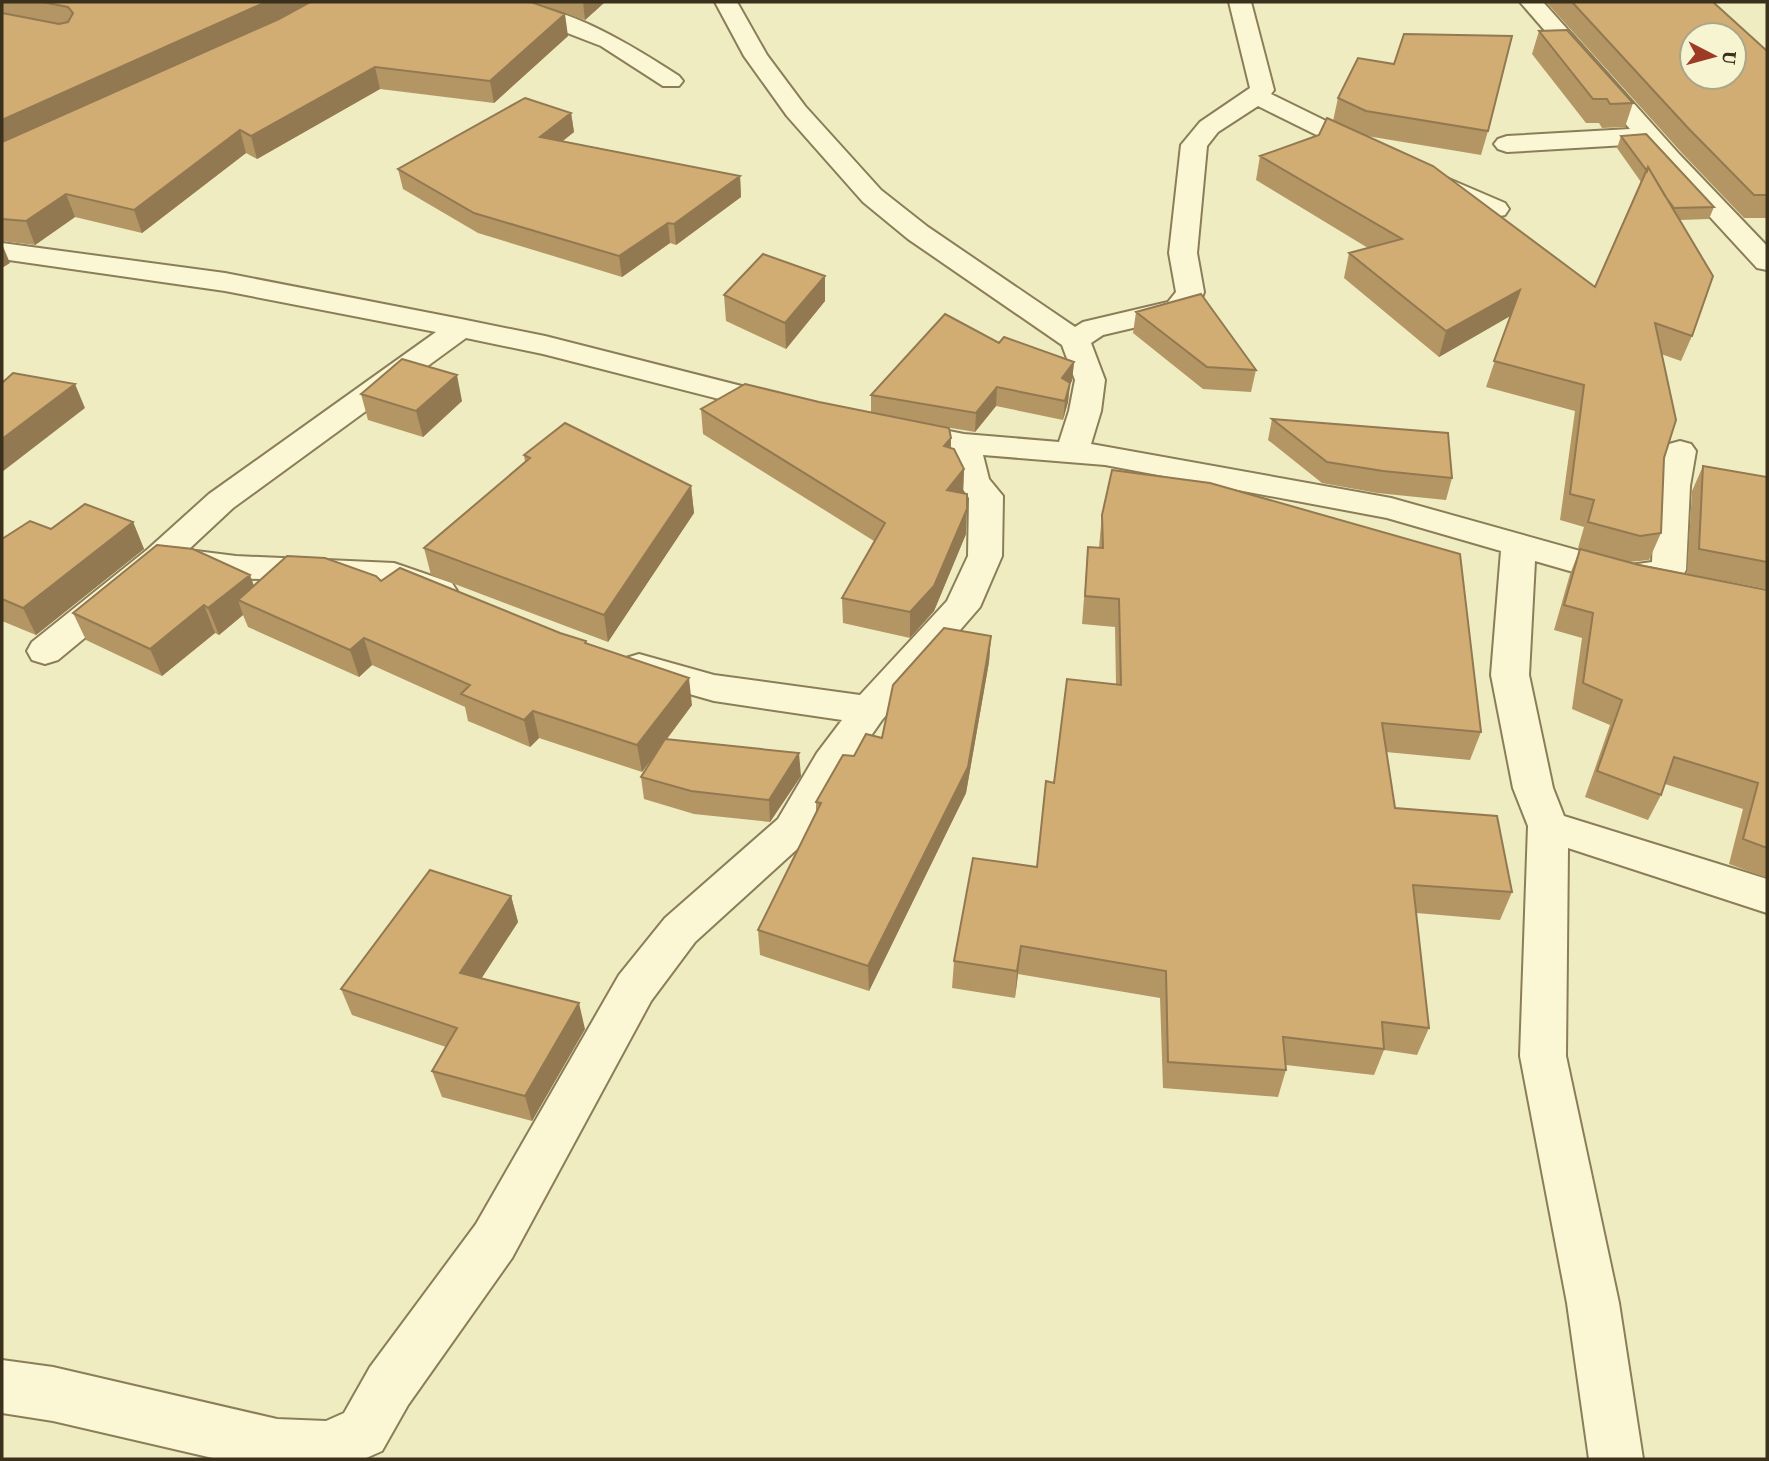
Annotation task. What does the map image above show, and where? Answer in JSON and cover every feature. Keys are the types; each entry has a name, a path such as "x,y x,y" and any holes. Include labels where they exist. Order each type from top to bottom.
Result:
{"street":[{"path":"508,2 610,41 671,81"},
{"path":"726,2 756,56 796,111 873,196 918,233 1075,341 1090,380 1085,411 1072,453"},
{"path":"1075,341 1093,328 1178,309 1186,303 1191,292 1183,253 1194,145 1209,127 1262,90 1240,2"},
{"path":"1531,2 1649,136 1767,262"},
{"path":"1257,96 1303,121 1387,159"},
{"path":"1507,144 1649,136"},
{"path":"1412,170 1496,209"},
{"path":"2,251 225,282 461,328 545,345 807,413"},
{"path":"45,651 160,557 221,500 461,328"},
{"path":"872,426 964,444 1105,455 1391,508 1629,577 1696,591"},
{"path":"2,1387 53,1394 277,1446 327,1448 363,1432 388,1386 495,1241 635,988 680,930 792,830 831,762 869,710 962,607 985,556 986,496 973,481 964,444"},
{"path":"1629,577 1669,570 1673,486 1680,451"},
{"path":"1519,546 1510,675 1533,788 1548,826 1543,1056 1593,1303 1616,1459"},
{"path":"160,557 236,568 394,574 478,606"},
{"path":"603,656 714,688 869,710"},
{"path":"1548,826 1767,896"}],"building":[{"path":"42,2 266,2 2,120 2,13 59,24 68,22 73,13 68,7"},
{"path":"310,2 531,2 565,14 490,81 375,67 251,136 240,130 134,210 66,194 26,221 2,219 2,142 279,19"},
{"path":"1572,2 1713,2 1734,21 1678,21 1678,91 1748,91 1748,34 1767,51 1767,195 1754,195"},
{"path":"1567,30 1633,103 1610,104 1607,99 1593,99 1539,31"},
{"path":"1404,34 1512,36 1488,131 1366,111 1338,98 1358,58 1394,64"},
{"path":"525,98 571,113 540,137 740,176 674,224 668,223 619,256 474,213 398,169"},
{"path":"1327,118 1433,166 1595,287 1648,167 1713,276 1692,336 1655,323 1676,420 1664,458 1661,533 1640,536 1588,522 1594,500 1570,494 1584,385 1494,361 1520,290 1446,331 1349,253 1402,239 1260,156 1319,135"},
{"path":"1646,134 1714,207 1674,208 1648,167 1647,171 1621,136"},
{"path":"763,254 825,276 785,323 724,295"},
{"path":"1201,294 1256,370 1207,367 1136,312"},
{"path":"945,314 999,343 1004,337 1074,362 1062,378 1070,383 1065,401 997,387 976,413 871,395"},
{"path":"402,359 457,375 416,411 361,394"},
{"path":"13,373 75,384 2,439 2,383"},
{"path":"745,384 949,428 951,438 944,446 954,449 964,469 947,490 967,494 967,509 934,586 910,612 842,598 885,523 701,409"},
{"path":"1272,419 1448,433 1452,478 1327,462"},
{"path":"565,423 691,486 604,615 424,548 530,458 524,455"},
{"path":"1703,466 1767,477 1767,562 1699,549"},
{"path":"1112,470 1210,483 1460,554 1481,732 1382,723 1395,808 1497,816 1512,892 1413,885 1429,1028 1382,1022 1384,1049 1283,1037 1286,1070 1168,1062 1166,971 1021,946 1017,971 954,961 973,858 1037,867 1046,781 1054,783 1067,679 1121,685 1119,599 1085,596 1088,547 1103,548 1102,515"},
{"path":"85,504 133,522 23,608 2,599 2,539 30,521 51,529"},
{"path":"157,545 193,549 250,575 208,608 204,605 150,649 73,613"},
{"path":"1580,549 1639,565 1767,590 1767,848 1743,839 1758,783 1674,757 1661,795 1597,771 1622,700 1583,683 1593,613 1564,605"},
{"path":"287,556 325,558 376,576 381,581 400,568 586,641 585,643 689,678 637,745 533,711 524,720 461,694 470,685 364,638 350,650 238,600"},
{"path":"944,628 991,636 968,767 868,966 758,930 821,803 816,802 843,755 854,756 866,734 882,738 893,685"},
{"path":"665,739 799,753 769,800 691,791 641,777"},
{"path":"430,870 511,896 460,973 579,1003 525,1096 432,1071 457,1028 341,989"}]}
